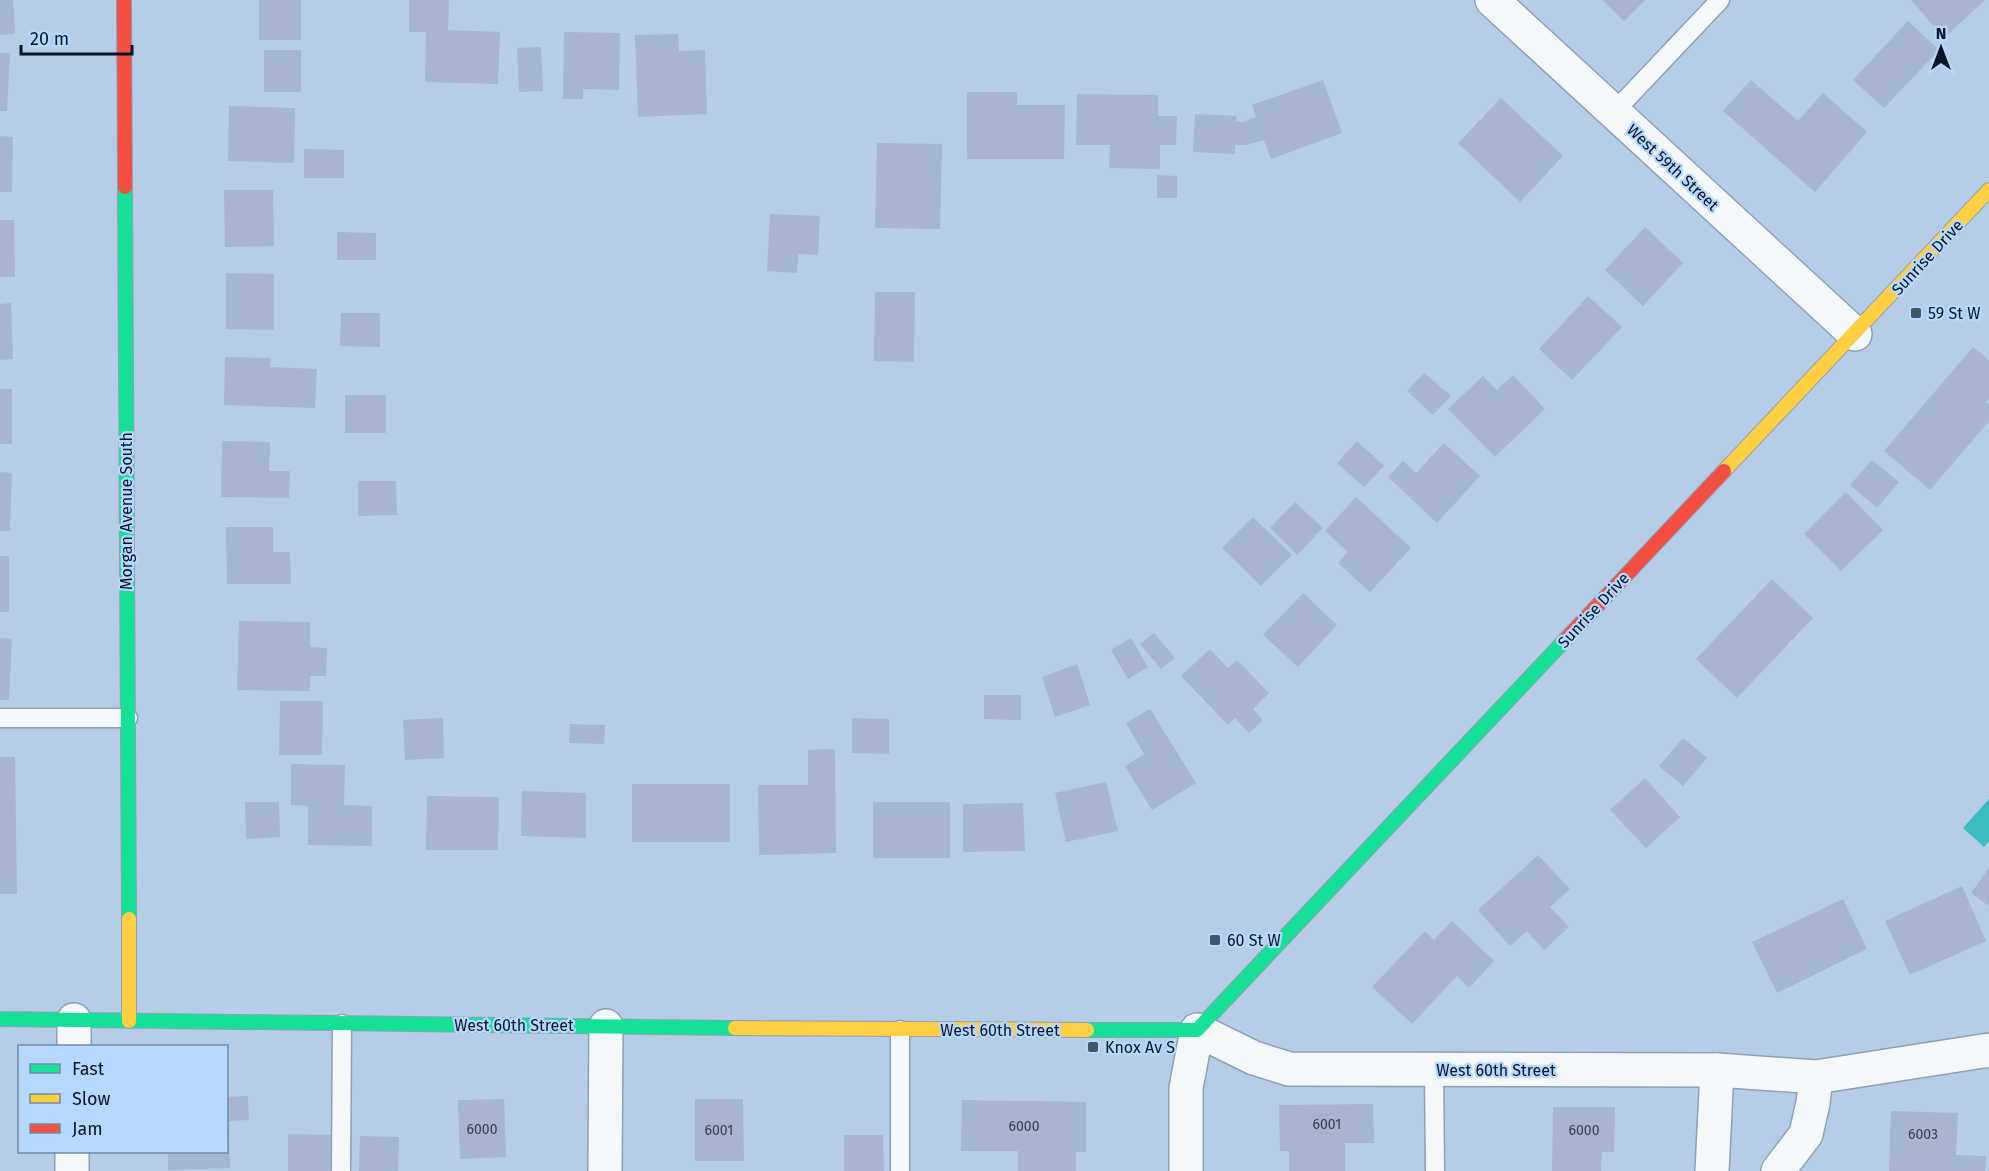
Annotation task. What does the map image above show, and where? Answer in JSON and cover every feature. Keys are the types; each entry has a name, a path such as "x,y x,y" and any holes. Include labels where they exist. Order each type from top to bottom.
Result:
{"street":[{"name":"Morgan Avenue South","path":"124,0 129,1021"},
{"name":"West 59th Street","path":"1492,0 1855,334"},
{"name":"Sunrise Drive","path":"1197,1030 1989,190"},
{"name":"West 60th Street","path":"0,1019 74,1033 129,1021 900,1030 1197,1030 1254,1058 1289,1069 1717,1070 1816,1077 1989,1050"},
{"path":"604,1171 606,1026"},
{"path":"1186,1171 1186,1088 1197,1030"},
{"path":"1712,1171 1717,1070"},
{"path":"1778,1171 1806,1134 1816,1077"},
{"path":"72,1153 72,1171"}],"lane":[{"path":"1614,112 1720,0"},
{"path":"0,718 128,718"},
{"path":"341,1171 342,1024"},
{"path":"900,1030 900,1171"},
{"path":"1434,1070 1435,1171"}],"shaded area":[{"path":"1989,799 1989,841 1984,847 1963,828"}],"building":[{"path":"0,0 13,0 15,34 0,35"},
{"path":"259,0 301,0 301,40 259,40"},
{"path":"409,0 449,0 448,30 500,32 498,84 425,82 426,32 409,32"},
{"path":"1602,0 1645,0 1624,21"},
{"path":"1911,0 1985,0 1944,38"},
{"path":"1908,21 1939,50 1884,108 1853,80"},
{"path":"564,32 620,33 619,90 583,89 583,99 563,99"},
{"path":"678,34 679,51 705,50 707,114 638,117 635,35"},
{"path":"541,47 543,91 519,92 517,48"},
{"path":"264,50 301,50 301,92 264,92"},
{"path":"0,53 10,53 7,111 0,111"},
{"path":"1323,80 1342,133 1271,159 1264,140 1246,145 1235,145 1235,154 1193,152 1195,114 1237,116 1236,121 1242,122 1256,117 1252,105"},
{"path":"1751,80 1798,121 1823,93 1867,132 1815,192 1723,111"},
{"path":"967,92 1017,92 1017,105 1065,105 1064,159 967,159"},
{"path":"1077,94 1158,95 1158,116 1177,116 1176,145 1160,145 1160,169 1109,168 1110,145 1076,145"},
{"path":"1501,98 1563,156 1520,202 1458,143"},
{"path":"229,106 295,108 294,163 228,161"},
{"path":"0,136 13,137 12,192 0,192"},
{"path":"877,143 942,144 940,229 875,228"},
{"path":"304,149 344,150 344,178 304,178"},
{"path":"1157,175 1177,176 1177,198 1157,198"},
{"path":"224,190 273,190 274,246 225,247"},
{"path":"770,214 820,216 818,255 798,254 797,273 767,271"},
{"path":"0,220 14,220 15,277 0,277"},
{"path":"1645,227 1683,263 1643,306 1605,270"},
{"path":"337,232 376,233 376,260 337,260"},
{"path":"226,273 274,274 274,330 226,329"},
{"path":"875,292 915,292 914,362 874,361"},
{"path":"1588,296 1622,327 1572,380 1539,349"},
{"path":"11,303 13,359 0,360 0,304"},
{"path":"341,313 380,313 380,347 340,346"},
{"path":"1973,347 1989,360 1989,399 1986,402 1989,404 1989,421 1930,490 1884,451"},
{"path":"225,357 271,358 270,367 317,369 315,408 224,405"},
{"path":"1424,373 1451,396 1433,415 1407,391"},
{"path":"1513,375 1545,409 1495,457 1448,409 1483,376 1497,390"},
{"path":"0,389 12,389 12,444 0,444"},
{"path":"345,395 386,395 386,433 345,433"},
{"path":"222,441 270,442 269,471 290,471 289,498 221,497"},
{"path":"1357,441 1384,466 1364,487 1337,463"},
{"path":"1444,443 1480,476 1437,523 1388,477 1403,461 1416,473"},
{"path":"1872,460 1899,482 1877,508 1850,485"},
{"path":"0,472 12,473 10,531 0,531"},
{"path":"358,481 396,481 397,515 358,516"},
{"path":"1846,492 1883,530 1841,571 1804,534"},
{"path":"1356,497 1411,548 1370,592 1338,563 1348,552 1325,531"},
{"path":"1295,502 1323,528 1297,555 1270,528"},
{"path":"1253,517 1292,555 1261,586 1222,548"},
{"path":"226,527 273,527 273,552 290,552 291,584 227,584"},
{"path":"0,556 9,556 9,612 0,612"},
{"path":"1772,579 1813,618 1737,698 1696,659"},
{"path":"1303,593 1337,625 1298,667 1263,635"},
{"path":"239,621 310,622 310,647 327,648 326,676 310,676 310,691 237,690"},
{"path":"1154,633 1175,658 1161,669 1140,644"},
{"path":"0,638 12,639 9,700 0,700"},
{"path":"1131,638 1148,667 1128,679 1111,650"},
{"path":"1210,649 1228,668 1237,660 1269,693 1253,709 1263,720 1249,733 1235,718 1228,725 1181,676"},
{"path":"1077,664 1090,705 1055,717 1042,677"},
{"path":"984,695 1021,695 1021,720 984,719"},
{"path":"280,701 323,701 322,755 279,755"},
{"path":"1150,709 1196,783 1152,810 1125,766 1144,754 1126,723"},
{"path":"443,718 444,758 405,760 403,720"},
{"path":"852,718 889,719 889,754 852,753"},
{"path":"570,724 605,725 604,744 569,743"},
{"path":"1683,738 1707,758 1683,786 1659,766"},
{"path":"835,749 836,853 759,855 758,785 808,785 808,750"},
{"path":"0,757 15,757 17,894 0,894"},
{"path":"291,764 345,765 344,805 372,806 372,846 308,845 308,806 291,805"},
{"path":"1645,778 1680,817 1646,848 1610,810"},
{"path":"1106,782 1118,831 1066,842 1055,793"},
{"path":"632,784 730,784 730,842 632,842"},
{"path":"522,791 586,793 586,838 521,836"},
{"path":"427,796 499,797 498,850 426,850"},
{"path":"245,802 279,802 280,837 246,839"},
{"path":"873,802 950,802 950,858 873,858"},
{"path":"1023,803 1025,851 963,852 963,804"},
{"path":"1538,855 1570,889 1550,907 1569,927 1544,950 1527,931 1510,946 1478,910"},
{"path":"1989,868 1989,906 1971,893"},
{"path":"1962,886 1986,941 1910,975 1885,921"},
{"path":"1843,899 1867,949 1777,993 1752,942"},
{"path":"1452,921 1494,961 1469,988 1457,976 1412,1024 1372,987 1425,931 1434,940"},
{"path":"248,1096 249,1120 229,1121 230,1168 168,1170 168,1153 228,1153 228,1097"},
{"path":"504,1099 506,1157 460,1159 458,1100"},
{"path":"695,1099 743,1099 744,1161 695,1161"},
{"path":"962,1100 1086,1102 1086,1152 1076,1152 1076,1171 1018,1171 1018,1151 961,1151"},
{"path":"1373,1104 1374,1143 1345,1143 1345,1171 1289,1171 1289,1151 1280,1151 1279,1105"},
{"path":"1553,1107 1615,1107 1614,1152 1602,1152 1601,1171 1552,1171"},
{"path":"1891,1111 1958,1113 1956,1155 1986,1156 1985,1171 1889,1171"},
{"path":"288,1134 335,1135 335,1171 288,1171"},
{"path":"844,1135 883,1135 884,1171 844,1171"},
{"path":"360,1136 399,1137 398,1171 359,1171"}],"traffic: fast":[{"path":"125,187 129,919"},
{"path":"1087,1030 1197,1030 1565,640"},
{"path":"0,1019 735,1028"}],"traffic: slow":[{"path":"1724,471 1989,190"},
{"path":"129,919 129,1021"},
{"path":"735,1028 1087,1030"}],"traffic: jam":[{"path":"124,0 125,187"},
{"path":"1565,640 1724,471"}],"place":[{"name":"59 St W","path":"1916,313"},
{"name":"60 St W","path":"1215,940"},
{"name":"Knox Av S","path":"1093,1047"}]}
